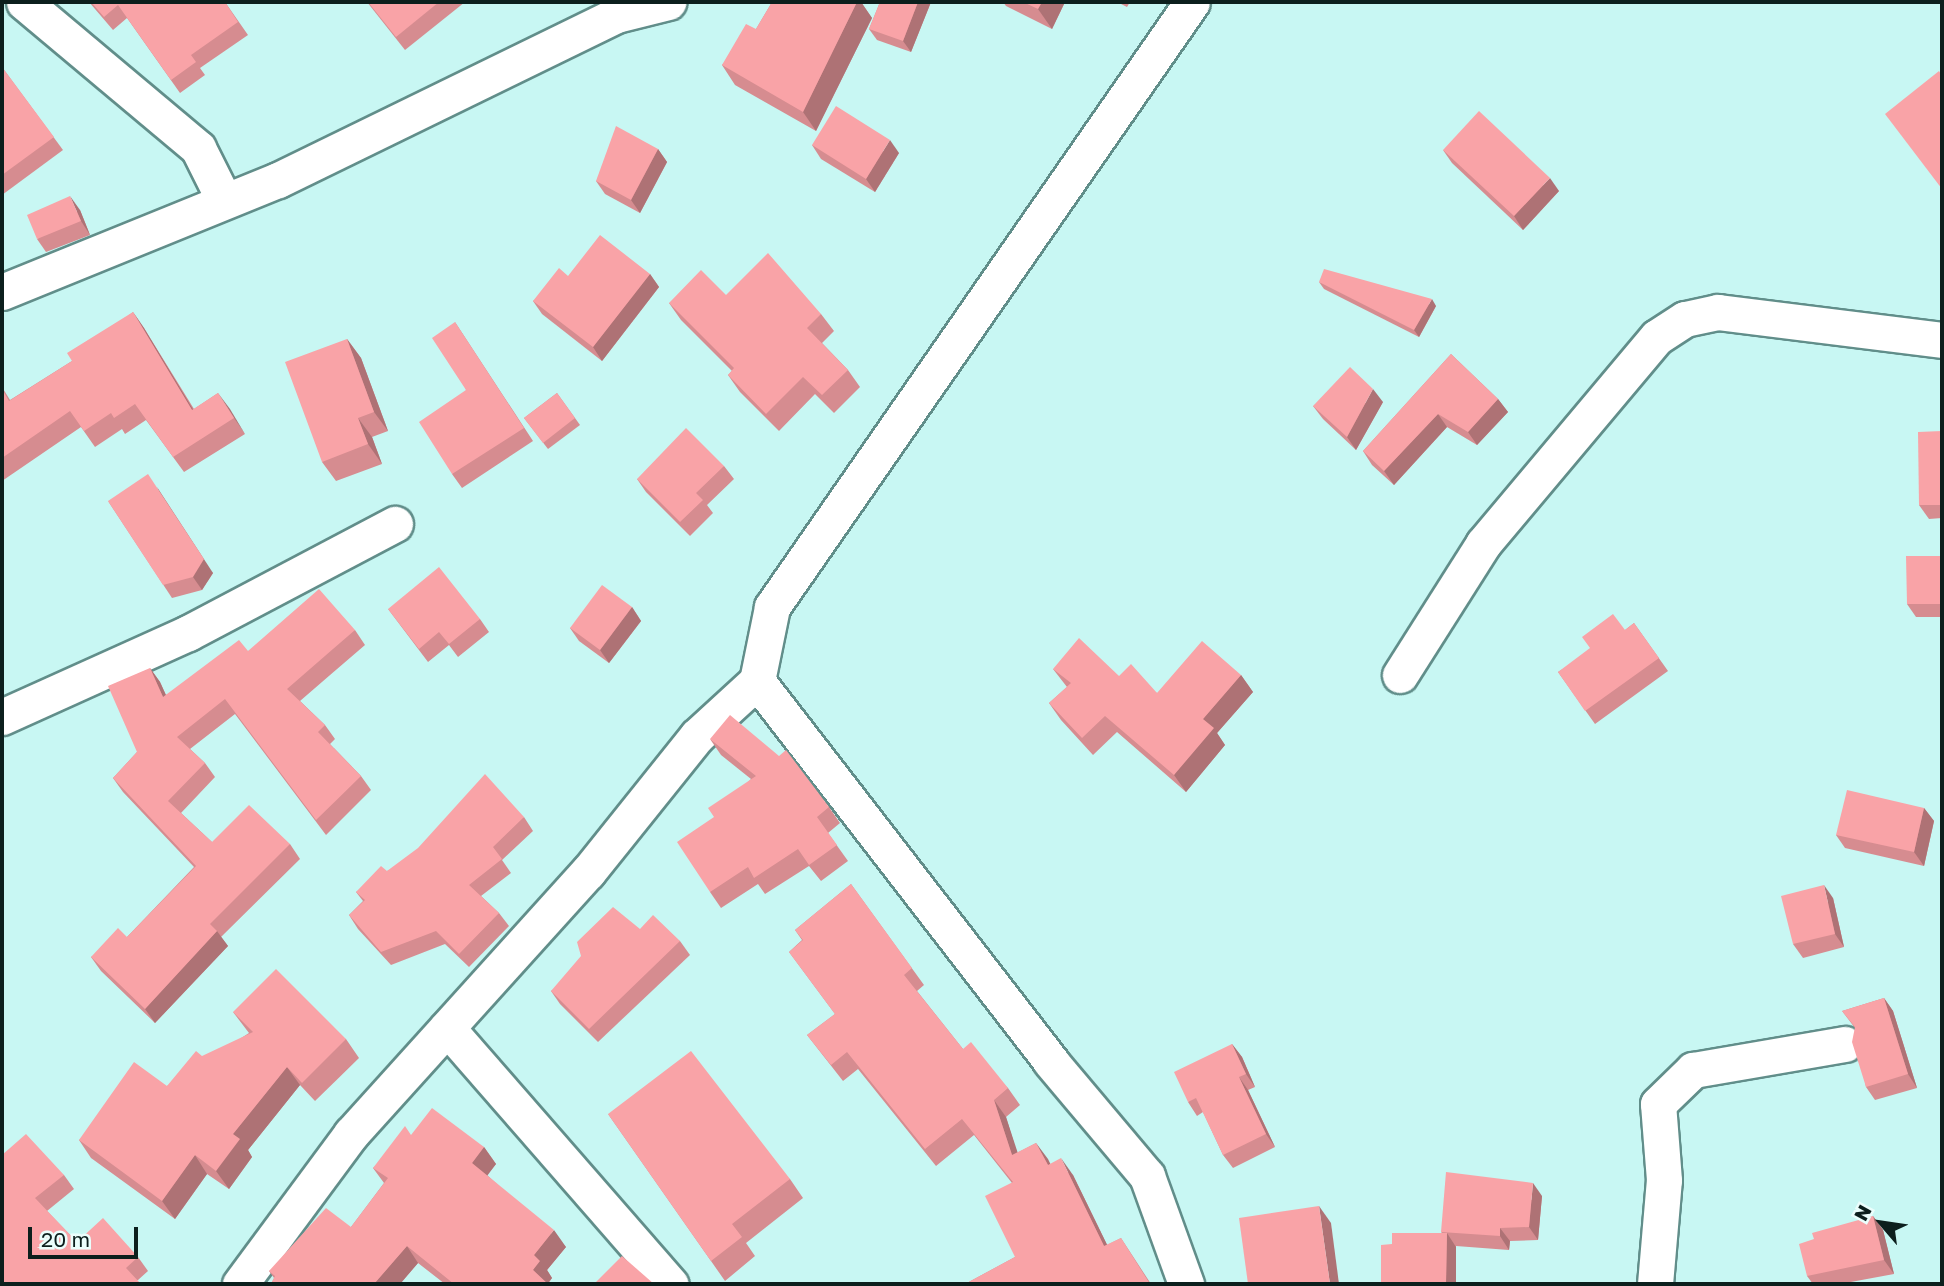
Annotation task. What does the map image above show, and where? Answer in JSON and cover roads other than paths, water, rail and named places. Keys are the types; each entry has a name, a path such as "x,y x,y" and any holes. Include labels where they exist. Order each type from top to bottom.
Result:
{"street":[{"path":"24,2 198,148 224,200"},
{"path":"2,292 356,144 615,15 668,2"},
{"path":"240,1284 351,1134 588,872 697,736 757,681 772,607 1192,2"},
{"path":"1401,675 1483,544 1657,337 1685,319 1718,313 1942,340"},
{"path":"2,718 188,633 395,524"},
{"path":"757,681 1051,1062 1147,1176 1186,1284"},
{"path":"447,1028 670,1284"},
{"path":"1656,1284 1664,1180 1658,1104 1693,1070 1845,1044"}]}
